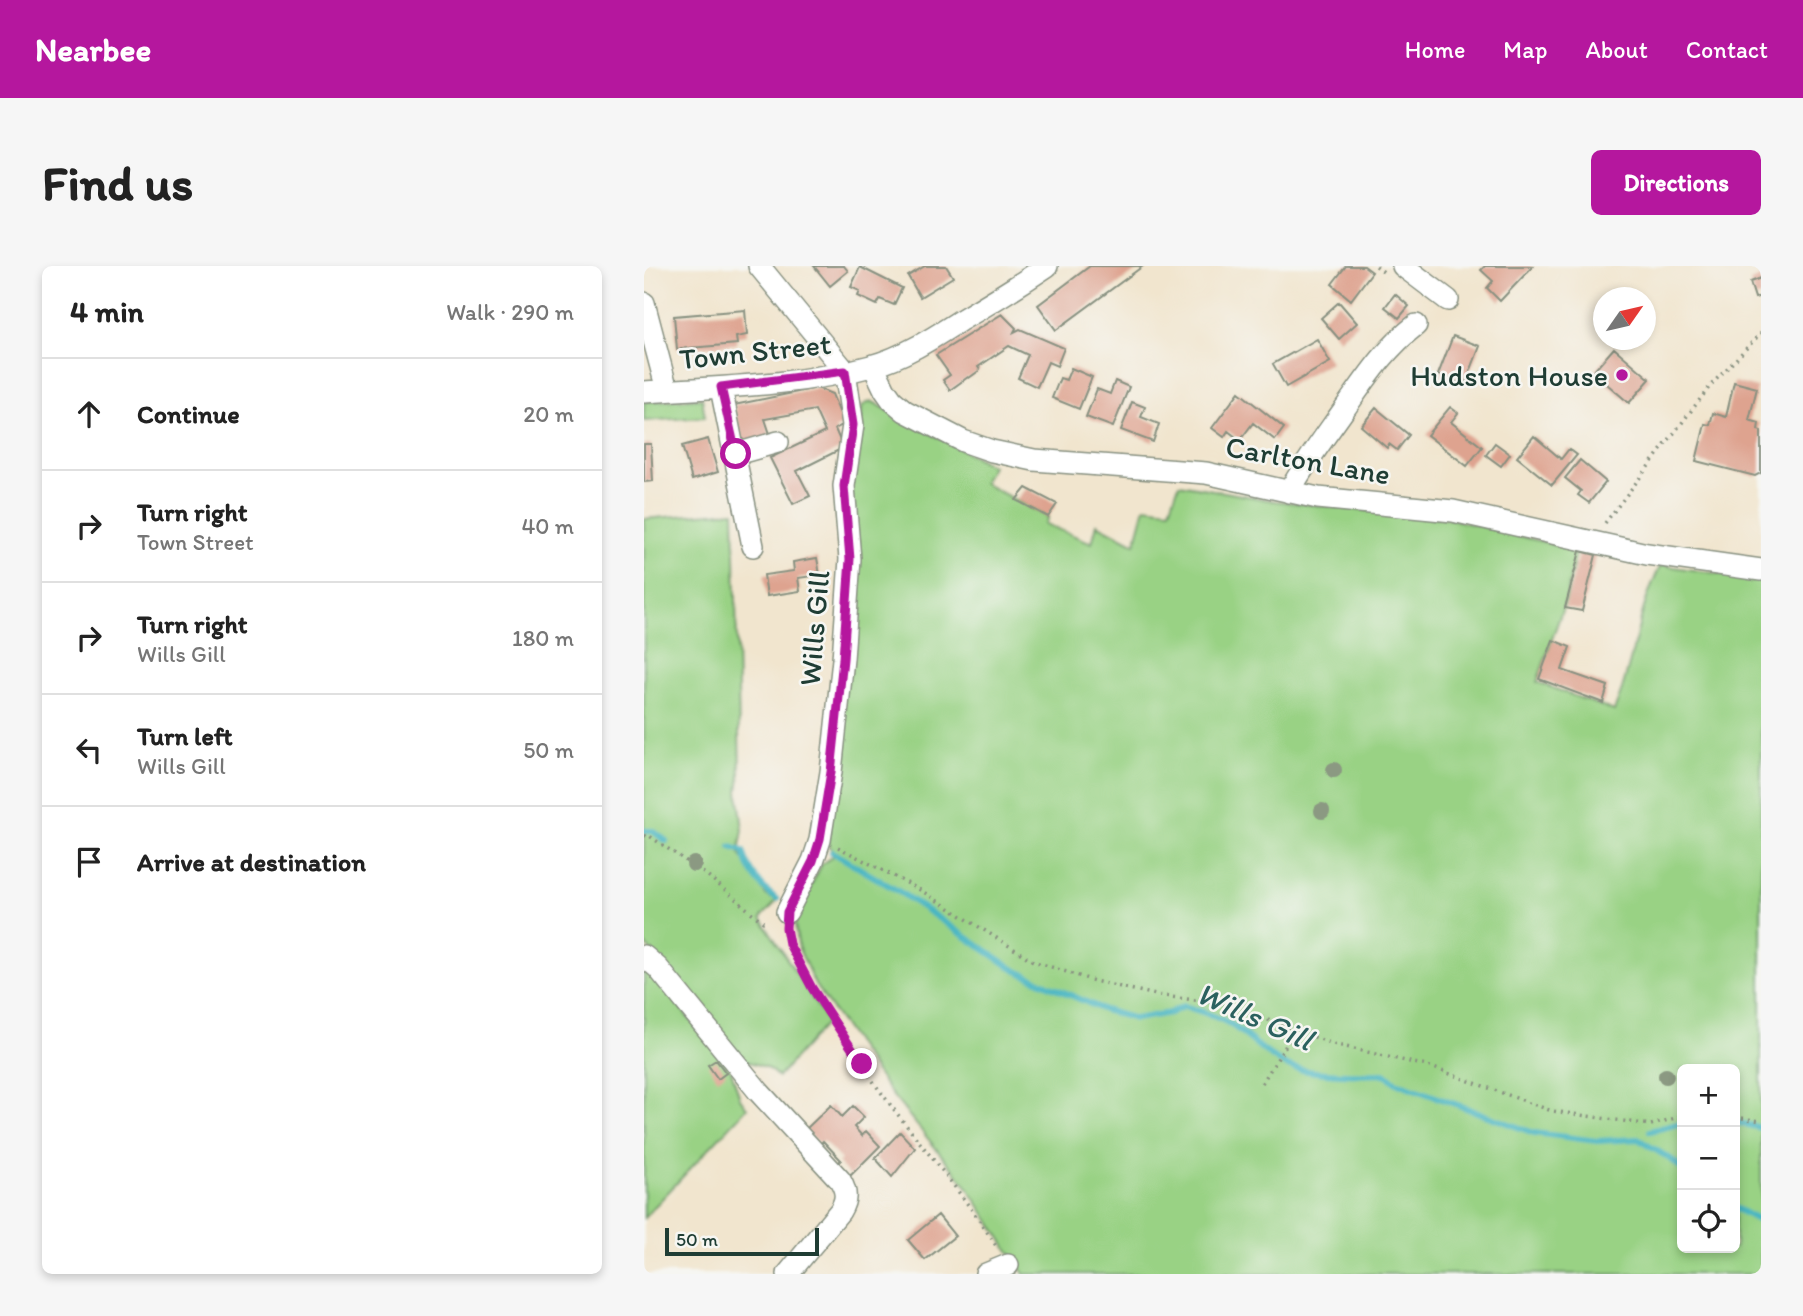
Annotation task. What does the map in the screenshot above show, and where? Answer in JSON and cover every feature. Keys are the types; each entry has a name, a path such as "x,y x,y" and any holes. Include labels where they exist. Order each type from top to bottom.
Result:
{"street":[{"path":"759,266 845,371"},
{"name":"Town Street","path":"644,391 721,387 873,365 907,352 1017,287 1046,266"},
{"path":"1403,266 1448,300"},
{"path":"644,303 667,390"},
{"path":"1289,492 1305,464 1374,366 1395,341 1416,325"},
{"name":"Carlton Lane","path":"873,365 885,390 899,406 929,424 978,447 1034,460 1206,473 1318,498 1453,511 1647,554 1761,570"},
{"name":"Wills Gill","path":"787,912 813,861 820,839 831,772 850,559 844,500 853,425 845,371"},
{"path":"721,387 753,546"},
{"path":"736,454 778,442"},
{"path":"644,956 659,968 759,1092 840,1180 845,1190 846,1200 840,1210 788,1274"},
{"path":"986,1274 1007,1265"}],"path":[{"path":"1599,544 1605,522 1711,385 1761,333"},
{"path":"644,836 648,835 708,876 763,922 787,912 789,944 812,988 881,1092 974,1212 1007,1265"},
{"path":"820,839 922,891 1034,961 1094,981 1143,992 1225,1004 1332,1044 1431,1067 1552,1111 1651,1125 1677,1117"},
{"path":"1262,1083 1295,1031"},
{"path":"1740,1118 1761,1121"}],"green space":[{"path":"702,398 705,417 644,421 644,402"},
{"path":"871,401 992,466 983,483 1048,517 1045,524 1092,543 1097,524 1135,544 1145,507 1170,510 1179,484 1275,501 1451,519 1576,550 1566,599 1537,682 1614,711 1646,600 1661,565 1761,580 1761,1274 1024,1274 966,1185 892,1095 815,985 799,949 794,919 822,864 833,856 829,843 850,485 861,431 862,406"},
{"path":"734,511 740,777 738,791 743,830 739,852 766,895 777,901 761,918 827,1022 778,1077 767,1068 739,1056 644,943 644,519"},
{"path":"644,963 731,1070 740,1098 747,1108 644,1218"}],"building":[{"path":"814,266 844,266 848,271 830,286"},
{"path":"925,266 946,266 953,277 920,297 908,276"},
{"path":"1090,266 1143,266 1056,330 1038,305"},
{"path":"1346,266 1364,266 1372,272 1351,300 1332,284"},
{"path":"1485,266 1533,266 1500,301 1487,288 1493,281 1481,270"},
{"path":"860,267 902,288 894,305 880,299 877,305 858,296 860,291 851,287"},
{"path":"1761,278 1761,296 1755,298 1750,282"},
{"path":"1395,294 1409,306 1399,318 1385,307"},
{"path":"1339,302 1357,323 1339,339 1321,318"},
{"path":"745,310 747,335 736,337 737,344 677,349 674,316"},
{"path":"1002,314 1016,328 1014,332 1020,329 1064,348 1057,366 1048,362 1037,387 1018,378 1028,355 1009,346 950,390 943,380 950,375 936,355"},
{"path":"1453,336 1480,346 1465,385 1438,375"},
{"path":"1317,339 1330,362 1286,387 1273,364"},
{"name":"Hudston House","path":"1612,350 1616,350 1650,379 1629,403 1593,372"},
{"path":"1071,368 1092,377 1079,409 1052,398 1060,378 1066,380"},
{"path":"1115,381 1129,387 1113,427 1086,417 1097,389 1110,394"},
{"path":"1734,382 1757,388 1749,420 1759,423 1758,430 1761,431 1761,473 1755,476 1696,461 1705,424 1710,425 1713,413 1726,417"},
{"path":"817,388 832,394 844,424 835,429 843,448 797,471 810,496 793,504 770,458 825,432 815,410 765,419 771,437 743,444 734,405"},
{"path":"1239,392 1284,428 1275,440 1253,423 1240,440 1228,431 1224,437 1212,428"},
{"path":"1132,402 1145,407 1141,417 1159,424 1153,442 1121,430"},
{"path":"1450,407 1458,413 1451,422 1482,447 1467,466 1427,435"},
{"path":"1376,408 1409,435 1397,450 1389,444 1387,448 1361,426"},
{"path":"1534,436 1561,459 1569,449 1577,455 1552,485 1517,457"},
{"path":"708,439 718,472 692,480 682,446"},
{"path":"1495,443 1510,454 1501,466 1486,455"},
{"path":"644,444 651,444 653,481 644,482"},
{"path":"1580,460 1606,482 1589,503 1578,495 1581,491 1565,478"},
{"path":"1026,488 1057,504 1048,517 1016,500"},
{"path":"1580,551 1596,555 1582,611 1565,608"},
{"path":"817,558 820,575 798,578 800,591 767,596 764,575 794,571 793,562"},
{"path":"1553,640 1570,647 1562,670 1608,686 1603,703 1539,679"},
{"path":"716,1060 726,1073 718,1079 708,1065"},
{"path":"831,1105 842,1117 853,1106 864,1117 854,1127 862,1136 866,1131 880,1146 850,1176 838,1163 841,1160 823,1141 820,1144 805,1130"},
{"path":"900,1132 915,1148 892,1177 875,1158"},
{"path":"938,1215 955,1236 925,1260 908,1240"}],"waterway":[{"name":"Wills Gill","path":"644,831 653,831 666,841"},
{"name":"Wills Gill","path":"731,847 743,851 756,878 777,899"},
{"name":"Wills Gill","path":"832,852 898,891 1015,970 1104,1010 1135,1019 1170,1013 1184,1006 1230,1024 1276,1060 1292,1068 1333,1074 1386,1074 1395,1082 1534,1133 1597,1141 1638,1139 1677,1164"},
{"name":"Wills Gill","path":"1740,1123 1761,1128"},
{"name":"Wills Gill","path":"1650,1131 1677,1124"},
{"name":"Wills Gill","path":"1740,1211 1761,1222"}],"place":[{"name":"Hudston House","path":"1622,375"}],"route":[{"path":"736,454 721,387 845,371 853,434 844,486 850,559 843,659 831,772 820,839 813,861 787,912 786,928 797,962 862,1064"}]}
